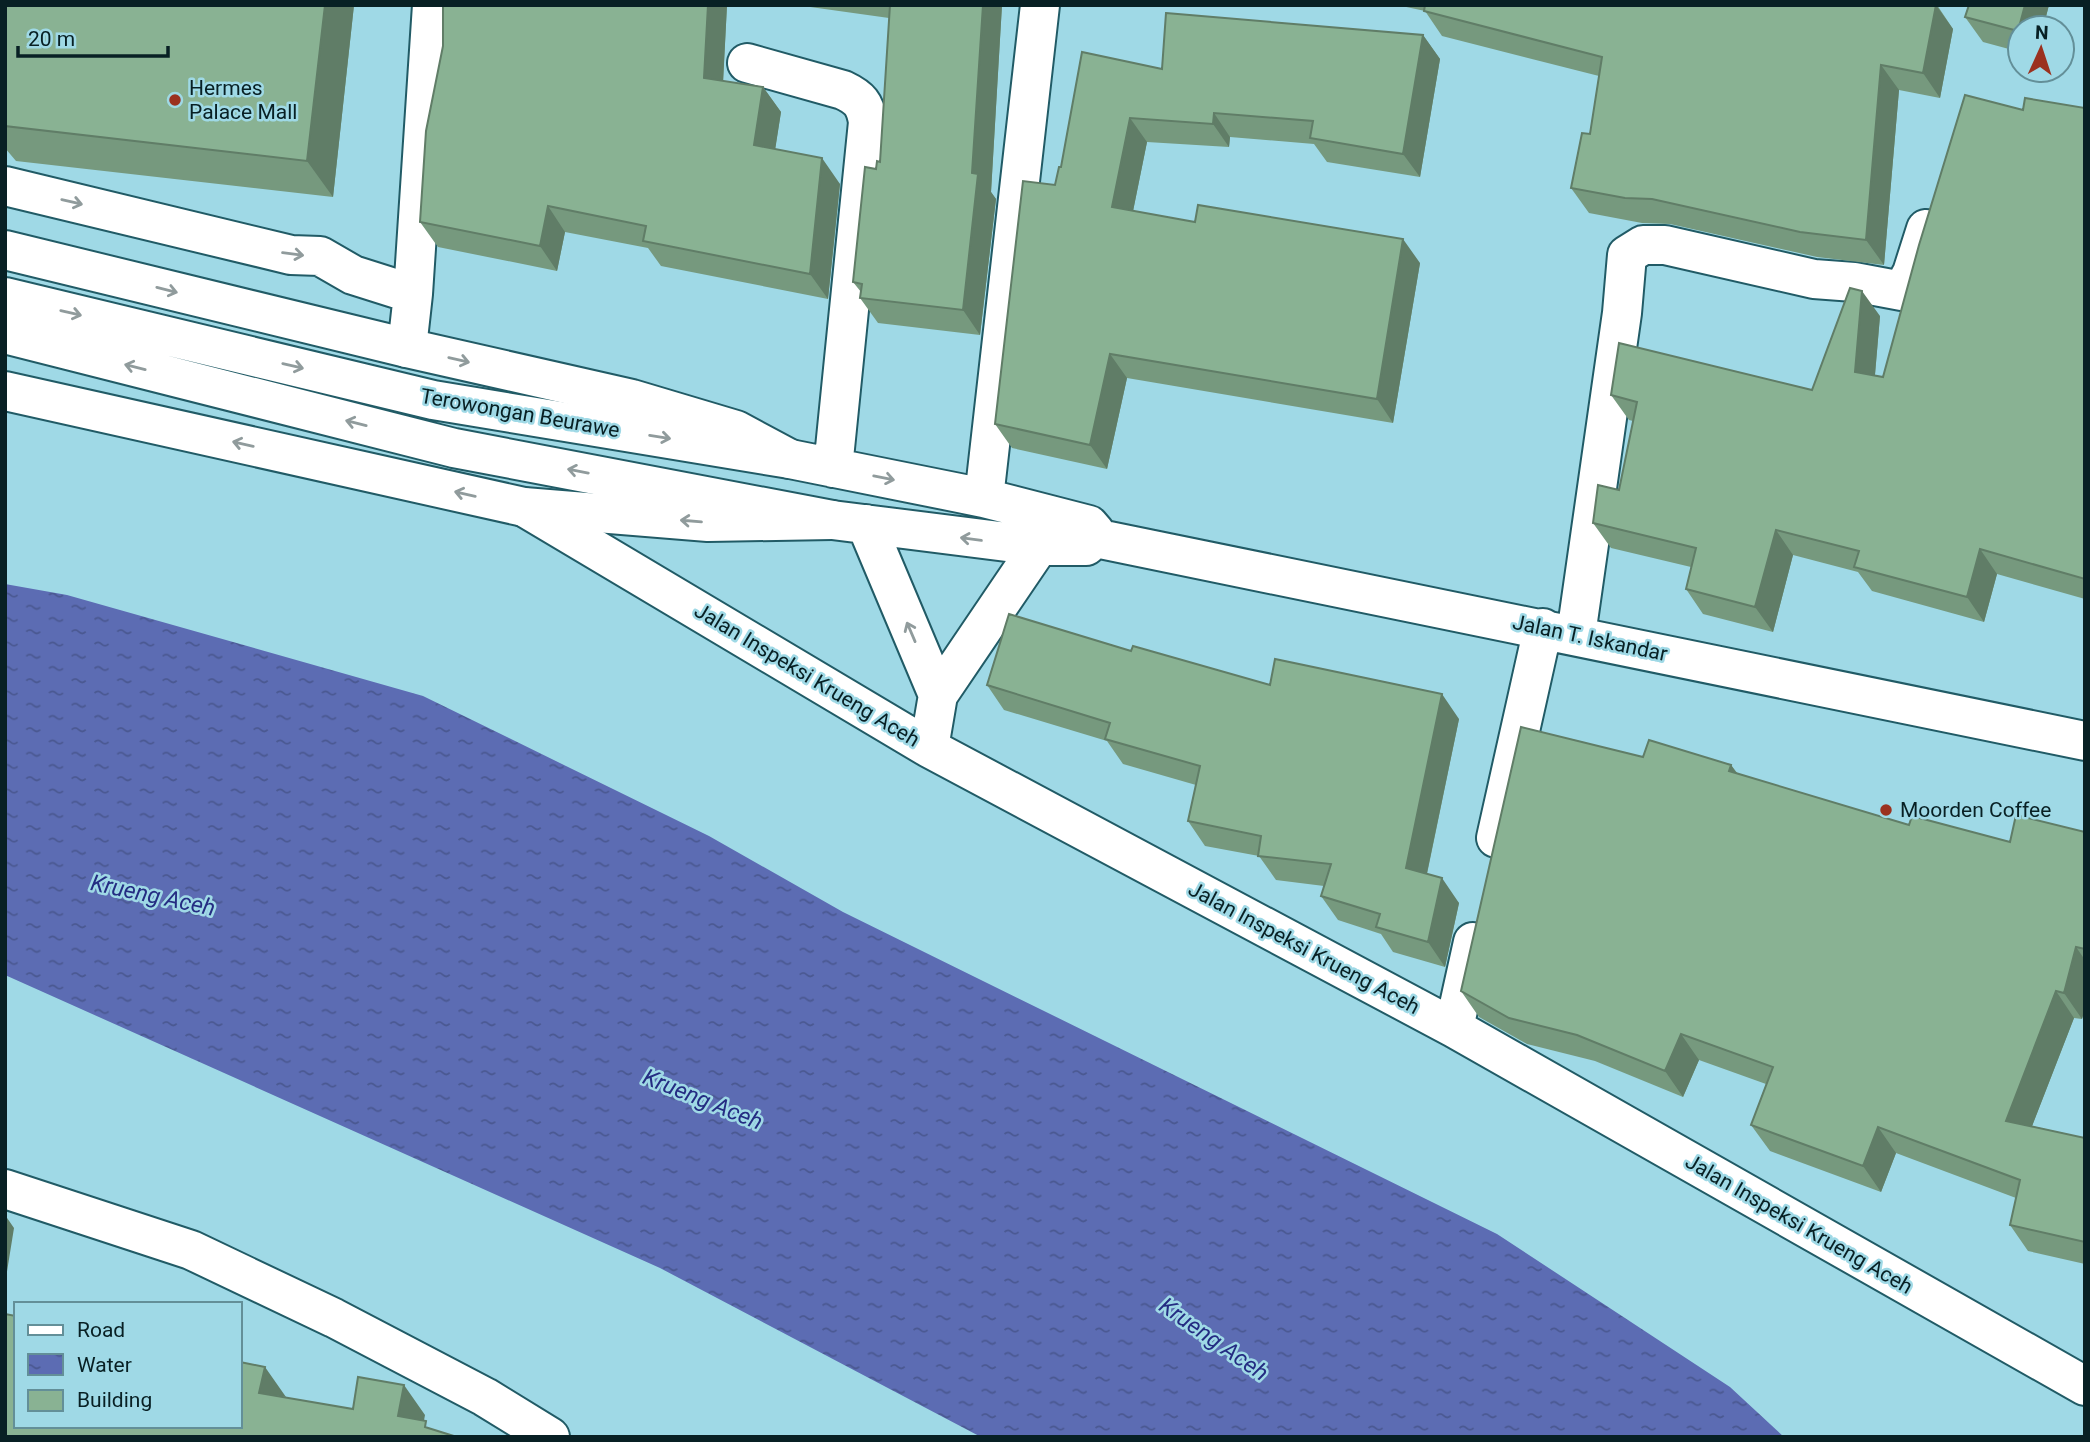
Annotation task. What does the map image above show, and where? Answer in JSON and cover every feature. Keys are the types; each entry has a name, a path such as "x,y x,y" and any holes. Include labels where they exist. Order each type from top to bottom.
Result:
{"street":[{"path":"407,348 432,5"},
{"path":"984,498 1040,5"},
{"path":"747,63 843,90 857,96 866,106 868,122 833,468"},
{"path":"5,186 291,255 320,256 353,275 413,293"},
{"path":"1489,868 1559,632 1622,313 1627,255 1643,245 1665,245 1814,279 1902,290 1912,274 1937,196"},
{"path":"5,250 407,348 632,399 736,430 790,459"},
{"name":"Terowongan Beurawe","path":"5,296 433,400 790,459 984,498 1039,529"},
{"name":"Terowongan Beurawe","path":"5,334 454,448 849,522 1039,529"},
{"path":"5,391 524,508 708,522 849,522 938,695"},
{"name":"Jalan Inspeksi Krueng Aceh","path":"524,508 929,748 1454,1028 2085,1386"},
{"path":"929,748 938,695 1039,529"},
{"name":"Jalan T. Iskandar","path":"1039,529 1086,546 1095,538 2085,741"},
{"path":"1454,1028 1480,908"},
{"path":"5,1189 191,1250 334,1318 485,1397 550,1437"}],"water":[{"name":"Krueng Aceh","path":"5,584 67,595 423,696 709,836 843,912 1497,1234 1730,1387 1784,1437 981,1437 660,1268 5,975"}],"building":[{"name":"Hermes Palace Mall","path":"5,5 325,5 307,161 5,126"},
{"path":"443,5 708,5 704,78 763,87 754,145 822,158 810,274 643,241 646,226 548,206 540,246 420,222 426,131 443,46"},
{"path":"890,5 983,5 972,173 978,174 963,310 860,298 862,284 853,282 865,167 876,169 877,161 880,162"},
{"path":"1425,5 1936,5 1923,73 1881,65 1866,240 1800,232 1652,199 1625,198 1571,188 1582,133 1590,134 1602,57 1424,11"},
{"path":"1969,5 2025,5 2023,14 2006,14 2006,28 1965,17"},
{"path":"1166,13 1423,35 1403,154 1310,138 1313,121 1214,113 1213,124 1130,118 1112,207 1195,222 1198,205 1403,239 1377,399 1110,354 1090,445 995,424 1023,181 1055,185 1061,167 1082,52 1162,69"},
{"path":"1965,95 2023,110 2025,98 2085,108 2085,579 1980,549 1967,597 1854,567 1859,551 1776,530 1755,607 1686,589 1696,548 1593,523 1598,485 1619,490 1637,402 1611,395 1619,343 1812,390 1850,288 1862,291 1855,372 1883,377 1919,245"},
{"path":"1009,614 1131,651 1133,646 1270,685 1275,659 1442,694 1406,868 1442,878 1428,942 1376,927 1380,914 1321,896 1331,864 1258,856 1261,836 1188,821 1200,766 1105,739 1110,723 987,685"},
{"path":"1521,727 1643,757 1649,740 1731,765 1729,771 1909,825 1912,816 2010,842 2016,815 2085,832 2085,949 2076,947 2064,993 2056,991 2006,1121 2085,1138 2085,1242 2010,1225 2020,1180 1878,1127 1863,1166 1751,1125 1773,1067 1681,1034 1665,1071 1577,1035 1509,1018 1461,991"},
{"path":"5,1314 14,1316 14,1428 242,1428 242,1362 265,1367 259,1393 353,1409 358,1377 404,1385 398,1416 426,1421 425,1427 457,1437 5,1437"}],"place":[{"name":"Hermes Palace Mall","path":"175,100"},
{"name":"Moorden Coffee","path":"1886,810"}]}
